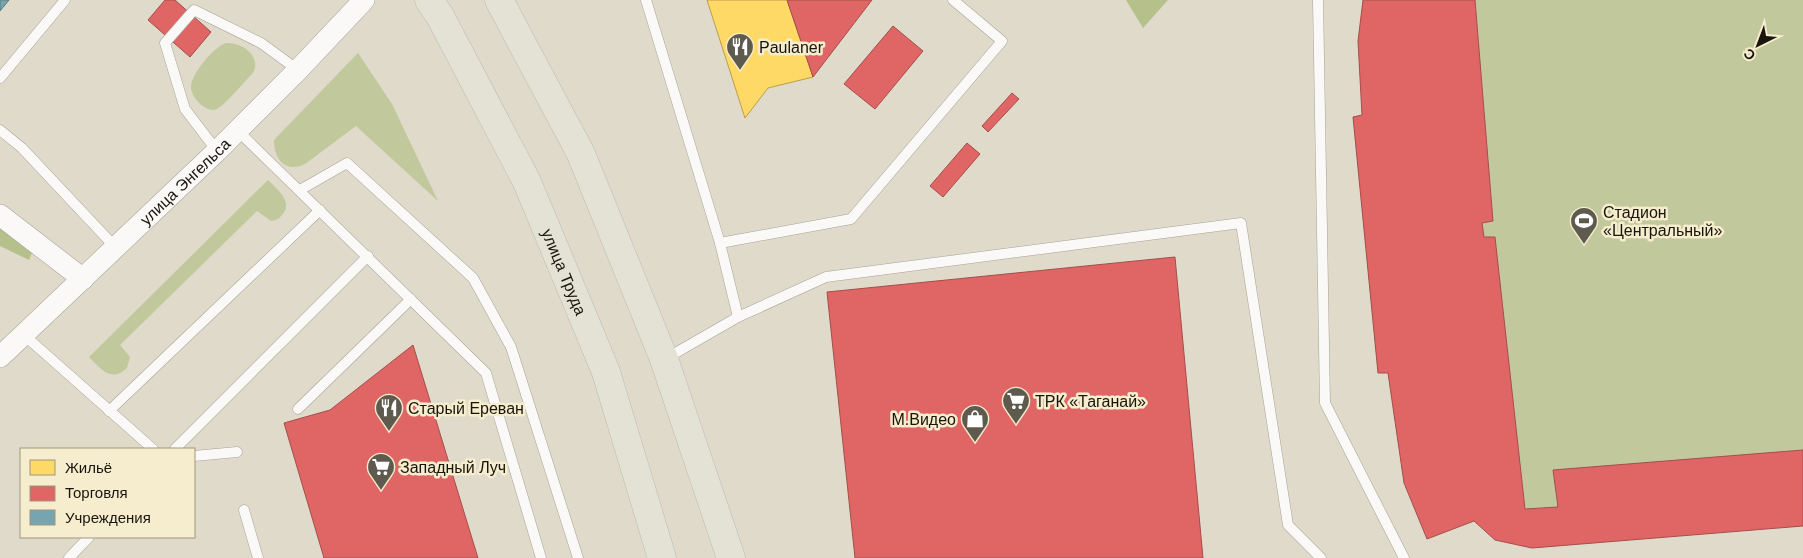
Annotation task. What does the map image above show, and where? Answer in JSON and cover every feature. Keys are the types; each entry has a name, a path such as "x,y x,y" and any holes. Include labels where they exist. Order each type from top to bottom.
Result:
{"main road":[{"name":"улица Труда","path":"428,0 440,16 527,182 606,372 662,558"},
{"path":"499,0 580,154 664,359 731,558"}],"street":[{"name":"улица Энгельса","path":"0,357 217,152 364,0"},
{"path":"0,215 82,279"}],"lane":[{"path":"0,78 65,0"},
{"path":"646,0 720,243 738,318"},
{"path":"720,243 851,219 1002,41 953,0"},
{"path":"1318,0 1325,402 1404,558"},
{"path":"217,152 185,108 165,43 194,10 261,43 298,70"},
{"path":"0,130 22,148 116,248"},
{"path":"238,131 486,373 541,558"},
{"path":"300,190 347,163 473,278 511,347 578,558"},
{"path":"109,411 320,210"},
{"path":"664,359 738,318 826,277 1241,223 1288,525 1322,558"},
{"path":"176,448 368,256"},
{"path":"298,409 411,299"},
{"path":"24,335 152,448"},
{"path":"195,456 238,452"},
{"path":"244,510 258,558"},
{"path":"69,558 88,538"}],"green space":[{"path":"1126,0 1168,0 1143,28"},
{"name":"Стадион «Центральный»","path":"1363,0 1803,0 1803,526 1532,548 1495,540 1474,521 1404,483 1388,373 1378,373 1353,117 1362,115 1358,41"},
{"path":"226,43 238,45 249,51 255,61 255,67 253,73 225,103 217,109 208,109 196,100 191,87 192,82 204,62 215,50"},
{"path":"358,53 392,104 438,201 356,126 305,164 292,167 282,163 279,159 274,140"},
{"path":"268,180 280,192 285,201 285,210 281,216 271,221 257,211 120,345 130,357 127,368 116,374 106,373 102,370 89,357"},
{"path":"0,222 34,248 29,260 0,246"}],"building: Жильё":[{"path":"707,0 787,0 813,77 768,88 745,118"}],"building: Торговля":[{"path":"165,0 175,0 211,32 190,57 148,20"},
{"path":"787,0 872,0 813,77"},
{"path":"1363,0 1475,0 1493,221 1482,223 1484,237 1495,237 1525,509 1558,507 1553,470 1803,450 1803,526 1532,548 1495,540 1474,521 1427,539 1404,483 1388,373 1378,373 1353,117 1362,115 1358,41"},
{"path":"893,26 923,51 875,109 844,84"},
{"path":"1012,93 1019,99 988,132 982,126"},
{"path":"967,143 980,154 943,197 930,186"},
{"name":"ТРК «Таганай»","path":"1175,257 1203,558 855,558 827,292"},
{"name":"Западный Луч","path":"413,345 478,558 324,558 284,423 330,410"}],"building: Учреждения":[{"path":"0,0 9,0 0,11"}],"place":[{"name":"Paulaner","path":"740,71"},
{"name":"Стадион «Центральный»","path":"1584,245"},
{"name":"ТРК «Таганай»","path":"1016,425"},
{"name":"Старый Ереван","path":"389,432"},
{"name":"М.Видео","path":"975,443"},
{"name":"Западный Луч","path":"381,491"}]}
